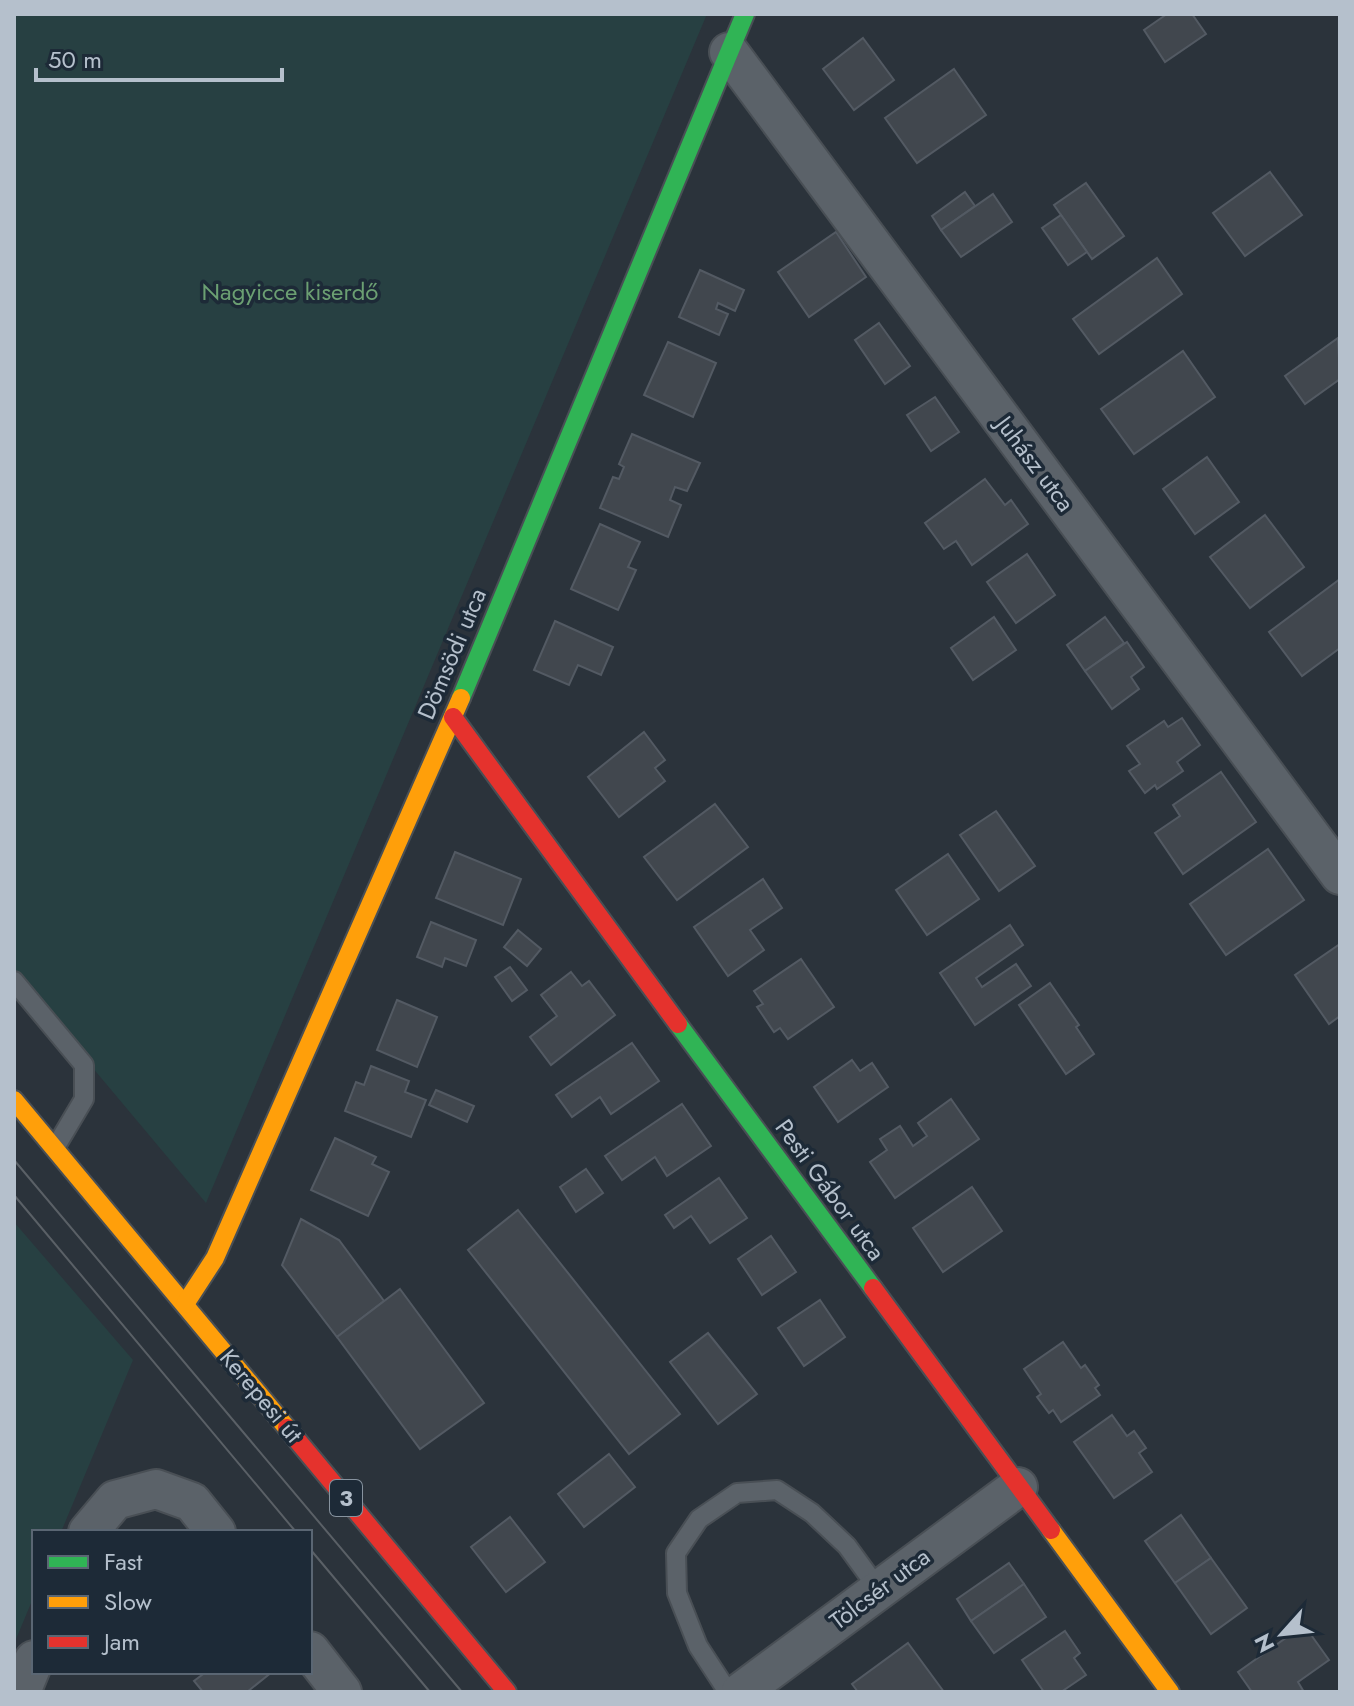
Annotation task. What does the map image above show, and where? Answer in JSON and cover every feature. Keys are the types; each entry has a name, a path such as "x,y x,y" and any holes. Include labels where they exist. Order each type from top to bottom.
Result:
{"street":[{"name":"Dömsödi utca","path":"185,1304 215,1258 453,717 745,14"},
{"name":"Juhász utca","path":"729,52 1340,875"},
{"name":"Pesti Gábor utca","path":"453,717 1170,1692"},
{"name":"Kerepesi út","path":"14,1100 507,1692"},
{"name":"Tölcsér utca","path":"741,1692 1018,1487"},
{"path":"90,1530 115,1500 156,1489 192,1502 214,1530"},
{"path":"312,1654 342,1692"},
{"path":"21,1692 32,1665"}],"lane":[{"path":"14,981 84,1065 84,1099 55,1148"},
{"path":"728,1692 698,1646 677,1593 676,1553 699,1519 737,1493 777,1490 812,1513 847,1546 879,1590"}],"green space":[{"name":"Nagyicce kiserdő","path":"14,14 707,14 206,1203 14,974"},
{"path":"14,1222 133,1360 62,1530 32,1530 32,1601 14,1644"}],"building":[{"path":"1167,14 1192,14 1206,34 1165,62 1144,30"},
{"path":"863,38 894,80 854,110 823,69"},
{"path":"954,69 986,115 917,163 885,118"},
{"path":"1270,172 1302,215 1245,256 1213,213"},
{"path":"1086,183 1124,236 1092,259 1054,205"},
{"path":"965,192 975,206 941,230 932,216"},
{"path":"993,194 1012,222 961,257 941,230"},
{"path":"1061,215 1087,252 1068,265 1042,228"},
{"path":"836,232 866,277 809,317 778,272"},
{"path":"1157,258 1182,294 1099,354 1073,319"},
{"path":"700,270 744,290 735,311 718,303 716,309 728,314 719,335 679,317"},
{"path":"879,323 910,366 885,384 855,340"},
{"path":"1338,338 1340,379 1305,404 1285,376"},
{"path":"668,342 716,363 693,417 644,395"},
{"path":"1183,351 1215,397 1134,454 1101,409"},
{"path":"935,397 959,432 931,451 907,415"},
{"path":"632,434 700,463 687,491 675,487 670,500 681,505 668,537 600,508 613,477 619,479 624,467 619,464"},
{"path":"1207,457 1239,502 1195,534 1163,489"},
{"path":"985,479 1005,505 1011,500 1028,524 972,565 956,541 944,549 925,523"},
{"path":"1265,515 1304,567 1250,608 1210,557"},
{"path":"600,524 640,542 628,567 636,570 618,610 571,589"},
{"path":"1027,554 1055,595 1016,623 987,582"},
{"path":"1340,579 1340,648 1302,676 1269,632"},
{"path":"994,617 1016,650 973,680 951,648"},
{"path":"1105,617 1124,643 1085,671 1067,645"},
{"path":"555,621 613,647 601,675 578,665 569,685 534,670"},
{"path":"1127,642 1144,667 1131,677 1139,689 1112,709 1085,671"},
{"path":"1182,718 1200,745 1177,762 1183,771 1157,789 1155,785 1145,793 1129,771 1140,764 1127,746 1164,721 1168,727"},
{"path":"644,732 665,760 655,768 665,781 619,817 588,777"},
{"path":"1221,772 1256,822 1183,874 1155,833 1180,816 1173,805"},
{"path":"715,804 748,847 677,900 644,857"},
{"path":"996,811 1035,866 999,891 960,835"},
{"path":"1268,849 1304,900 1226,955 1190,904"},
{"path":"455,852 521,879 503,925 436,898"},
{"path":"948,854 979,899 927,935 896,890"},
{"path":"763,879 782,908 750,930 764,950 728,976 694,927"},
{"path":"431,922 476,940 466,966 445,958 442,967 417,957"},
{"path":"1010,925 1023,945 976,978 982,987 1016,964 1031,986 975,1025 940,973"},
{"path":"518,930 541,949 527,966 504,947"},
{"path":"1340,944 1340,1016 1329,1024 1295,975"},
{"path":"801,959 834,1007 788,1039 780,1028 774,1032 757,1007 763,1004 754,991"},
{"path":"510,967 527,990 512,1001 495,977"},
{"path":"571,972 582,986 589,981 615,1015 551,1065 530,1037 557,1016 541,995"},
{"path":"1050,983 1079,1025 1076,1027 1094,1054 1066,1074 1019,1005"},
{"path":"397,1000 437,1017 417,1067 377,1050"},
{"path":"632,1043 659,1081 611,1114 600,1097 572,1117 556,1095"},
{"path":"852,1060 860,1071 872,1063 888,1087 838,1122 814,1087"},
{"path":"371,1066 409,1081 405,1092 426,1100 411,1137 345,1111 356,1082 364,1085"},
{"path":"436,1090 474,1106 467,1122 429,1105"},
{"path":"951,1099 979,1139 895,1198 870,1162 887,1150 880,1139 900,1126 913,1146 927,1136 918,1123"},
{"path":"682,1104 711,1146 667,1176 655,1157 622,1180 605,1156"},
{"path":"335,1138 376,1157 372,1164 389,1172 368,1216 311,1190"},
{"path":"586,1169 603,1193 576,1212 560,1187"},
{"path":"719,1178 747,1218 710,1243 691,1216 674,1228 665,1215"},
{"path":"972,1187 1002,1231 943,1272 913,1228"},
{"path":"518,1210 680,1414 629,1454 468,1250"},
{"path":"301,1219 339,1240 384,1301 337,1337 282,1265"},
{"path":"771,1236 796,1272 762,1295 738,1259"},
{"path":"400,1289 484,1403 420,1449 337,1337"},
{"path":"820,1300 845,1337 804,1366 778,1328"},
{"path":"708,1333 757,1394 718,1424 670,1362"},
{"path":"1063,1342 1081,1368 1085,1365 1099,1385 1095,1388 1100,1395 1061,1422 1053,1410 1049,1413 1037,1397 1041,1394 1024,1369"},
{"path":"1112,1415 1127,1436 1134,1431 1146,1448 1139,1453 1152,1472 1114,1498 1074,1442"},
{"path":"609,1454 635,1487 584,1527 558,1494"},
{"path":"1181,1515 1211,1558 1175,1583 1145,1541"},
{"path":"510,1517 545,1562 506,1592 471,1547"},
{"path":"1211,1558 1247,1608 1211,1634 1175,1583"},
{"path":"1009,1563 1024,1584 971,1621 957,1599"},
{"path":"1024,1584 1046,1617 994,1653 971,1621"},
{"path":"1304,1625 1329,1660 1298,1682 1304,1692 1252,1692 1238,1672"},
{"path":"1065,1631 1080,1653 1074,1658 1086,1675 1061,1692 1044,1692 1022,1660"},
{"path":"908,1643 944,1692 858,1692 852,1684"},
{"path":"203,1674 270,1674 247,1692 203,1692 194,1681"}],"tram line":[{"path":"14,1160 462,1692"},
{"path":"14,1195 294,1530"},
{"path":"312,1551 430,1692"}],"traffic: fast":[{"path":"461,698 745,14"},
{"path":"678,1024 873,1288"}],"traffic: slow":[{"path":"185,1304 215,1258 461,698"},
{"path":"14,1100 287,1428"},
{"path":"1051,1530 1170,1692"}],"traffic: jam":[{"path":"453,717 678,1024"},
{"path":"873,1288 1051,1530"},
{"path":"287,1428 507,1692"}]}
